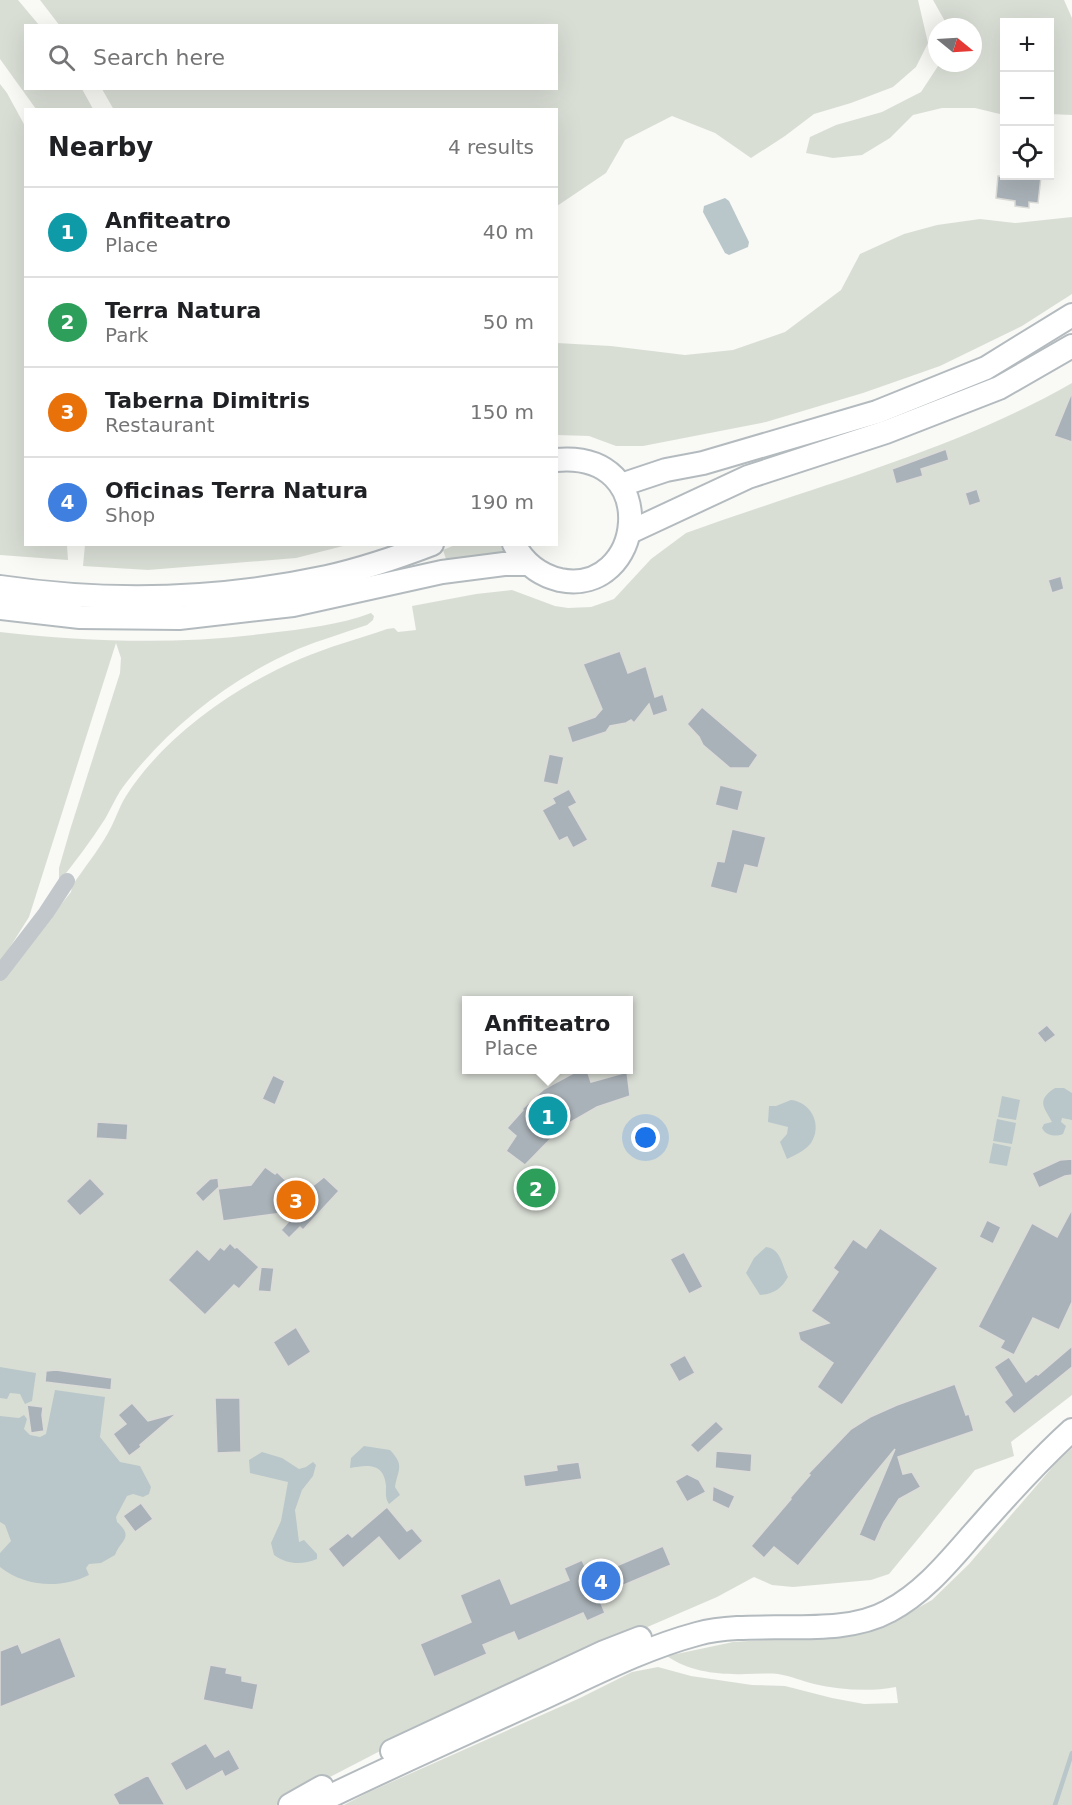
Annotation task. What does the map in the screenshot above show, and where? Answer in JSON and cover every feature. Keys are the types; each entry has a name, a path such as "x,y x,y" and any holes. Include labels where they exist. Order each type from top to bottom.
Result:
{"main road":[{"path":"621,485 666,470 703,463 878,412 986,368 1072,315"},
{"path":"630,532 748,477 886,432 999,388 1072,346"},
{"path":"515,546 528,564 550,578 566,581 588,578 608,568 626,545 631,516 628,500 621,485 608,471 592,462 574,458 558,460"},
{"path":"0,587 75,597 174,597 230,593 330,577 426,546"},
{"path":"0,608 80,617 179,618 293,605 442,572 504,564 528,564"},
{"path":"290,1805 418,1737 604,1652 656,1632 689,1622 721,1617 847,1612 872,1606 896,1595 916,1580 1009,1481 1072,1430"},
{"path":"312,1805 611,1667 675,1641 700,1633 729,1628 822,1626 855,1622 886,1613 911,1599 937,1574 1053,1447"}],"street":[{"path":"0,973 46,914 67,881"}],"shaded area":[{"path":"0,0 18,0 38,24 24,24 24,90 83,90 92,108 35,108 0,59"},
{"path":"40,0 918,0 928,43 916,67 893,87 814,114 751,158 715,133 672,116 625,140 606,173 558,205 558,108 113,108 103,90 558,90 558,24 58,24"},
{"path":"933,0 1064,0 1072,18 1072,115 1054,114 1054,18 1000,18 1000,114 975,108 942,108 913,115 890,138 862,155 833,158 806,153 810,137 836,125 882,112 921,92 934,72 982,72 982,18 943,18"},
{"path":"0,84 24,124 24,546 67,546 68,560 0,555"},
{"path":"725,198 729,201 749,242 748,247 729,255 725,253 703,212 704,206"},
{"path":"1072,217 1072,294 1022,326 940,366 863,393 766,422 643,446 616,446 589,436 558,435 558,343 611,346 685,355 733,350 785,332 841,290 860,254 904,234 937,225 980,219 1015,223"},
{"path":"1072,383 1072,1395 1011,1442 1014,1456 975,1470 889,1574 871,1580 793,1587 772,1585 754,1577 717,1597 601,1647 411,1735 276,1805 0,1805 0,981 71,892 72,886 104,840 124,800 142,774 181,733 203,715 251,683 300,659 387,629 394,628 398,632 416,630 412,606 512,590 555,606 591,607 614,599 651,559 686,533 882,466 979,429"},
{"path":"85,546 343,546 296,558 148,570 83,566"},
{"path":"453,546 507,546 511,554 447,562 443,550"},
{"path":"371,613 374,616 373,620 367,625 298,649 249,674 182,723 126,783 100,827 59,882 59,868 70,830 120,673 121,658 116,643 29,917 0,963 0,632 101,640 168,641 235,637 308,628 334,624"},
{"path":"1055,1088 1064,1088 1072,1093 1072,1120 1062,1118 1061,1122 1066,1126 1063,1134 1054,1136 1046,1133 1042,1128 1044,1124 1052,1122 1043,1101"},
{"path":"1002,1096 1020,1100 1016,1120 998,1117"},
{"path":"791,1100 804,1105 809,1110 816,1129 809,1146 787,1159 780,1142 787,1134 788,1127 768,1122 769,1106 776,1106"},
{"path":"997,1119 1016,1123 1012,1144 993,1141"},
{"path":"993,1143 1011,1147 1007,1166 989,1163"},
{"path":"766,1247 778,1254 788,1277 777,1290 760,1295 746,1273 754,1258"},
{"path":"0,1367 36,1373 32,1401 25,1404 20,1394 10,1393 7,1399 0,1398"},
{"path":"55,1390 105,1397 100,1437 120,1462 140,1466 151,1487 149,1494 143,1497 133,1494 127,1496 116,1517 126,1536 115,1555 101,1563 89,1564 86,1568 89,1575 67,1582 43,1584 21,1579 0,1567 0,1553 11,1541 5,1525 0,1522 0,1416 19,1418 24,1415 27,1419 24,1429 30,1435 40,1437 46,1434"},
{"path":"364,1446 390,1450 398,1460 399,1468 395,1487 400,1495 389,1504 386,1498 385,1478 378,1469 368,1466 350,1468 351,1458"},
{"path":"1072,1448 1072,1805 344,1805 580,1698 632,1672 658,1667 691,1676 752,1685 785,1686 864,1704 898,1703 896,1687 845,1689 814,1684 778,1674 715,1673 685,1666 667,1656 733,1642 846,1635 891,1623 932,1600 969,1564 1056,1463"},
{"path":"262,1452 282,1458 299,1469 313,1462 316,1465 313,1476 302,1490 295,1510 299,1542 304,1540 317,1554 317,1559 295,1563 274,1555 271,1543 281,1521 288,1482 250,1473 249,1460"}],"building":[{"path":"998,176 1000,180 1041,180 1038,203 1029,202 1029,208 1015,206 1015,201 996,198"},
{"path":"1072,392 1072,442 1054,436"},
{"path":"946,449 949,460 921,469 923,476 896,484 892,469"},
{"path":"977,489 981,502 969,506 965,493"},
{"path":"1061,576 1064,589 1052,593 1048,580"},
{"path":"620,651 628,673 646,666 655,697 663,694 668,711 653,716 649,704 634,723 631,720 610,726 606,732 572,743 567,727 595,717 602,709 583,664"},
{"path":"702,707 758,755 749,768 730,768 703,745 687,724"},
{"path":"549,754 564,757 558,785 543,782"},
{"path":"720,785 743,791 738,811 715,805"},
{"path":"569,789 577,803 569,807 588,840 573,848 567,837 559,841 542,810 555,803 552,798"},
{"path":"732,829 766,837 758,868 745,865 737,894 710,887 717,861 724,862"},
{"path":"1047,1025 1056,1035 1045,1043 1037,1033"},
{"path":"572,1074 588,1074 591,1082 627,1074 630,1096 597,1107 562,1127 525,1165 506,1151 516,1136 507,1128 522,1109 544,1089"},
{"path":"273,1075 285,1081 275,1105 262,1099"},
{"path":"97,1122 128,1124 127,1140 96,1138"},
{"path":"1072,1159 1072,1175 1039,1188 1032,1173 1060,1160"},
{"path":"265,1167 275,1174 277,1172 301,1195 324,1177 339,1191 303,1230 300,1227 289,1238 281,1230 298,1211 223,1221 218,1189 251,1185"},
{"path":"90,1178 105,1194 80,1216 66,1201"},
{"path":"218,1178 219,1187 203,1202 195,1193 210,1179"},
{"path":"1072,1209 1072,1302 1059,1330 1033,1318 1014,1355 1000,1348 1004,1341 978,1327 1032,1223 1057,1237"},
{"path":"987,1220 1001,1227 993,1244 979,1237"},
{"path":"880,1228 938,1268 842,1405 817,1387 833,1363 800,1340 798,1332 829,1323 811,1311 838,1272 833,1268 853,1239 866,1248"},
{"path":"230,1243 259,1267 239,1289 234,1285 205,1315 168,1280 197,1249 209,1260 220,1247 224,1250"},
{"path":"684,1252 703,1287 689,1294 670,1259"},
{"path":"261,1267 274,1268 271,1292 258,1291"},
{"path":"296,1327 311,1352 288,1367 273,1342"},
{"path":"1072,1346 1072,1367 1014,1414 1004,1402 1012,1395 994,1367 1009,1357 1026,1382 1036,1374 1038,1375"},
{"path":"685,1355 695,1373 679,1382 669,1364"},
{"path":"56,1370 112,1378 111,1390 45,1382 46,1371"},
{"path":"955,1384 974,1431 898,1457 903,1474 912,1472 921,1487 899,1499 884,1522 875,1542 859,1535 895,1449 798,1566 774,1547 764,1558 751,1546 810,1475 808,1474 851,1429 870,1417 897,1405"},
{"path":"215,1398 240,1398 241,1452 217,1453"},
{"path":"132,1403 148,1421 177,1413 129,1456 113,1434 126,1424 118,1415"},
{"path":"27,1405 43,1407 44,1431 31,1433"},
{"path":"716,1421 724,1429 698,1453 690,1445"},
{"path":"716,1451 752,1454 751,1472 715,1468"},
{"path":"579,1462 582,1479 525,1487 523,1475 557,1470 556,1465"},
{"path":"687,1474 699,1480 706,1492 687,1502 675,1481"},
{"path":"713,1486 735,1496 729,1509 712,1501"},
{"path":"141,1503 153,1519 135,1532 123,1516"},
{"path":"387,1507 407,1531 412,1528 423,1541 399,1561 379,1537 343,1568 328,1549 348,1533 352,1537"},
{"path":"663,1546 671,1565 598,1596 605,1613 587,1621 583,1613 518,1641 514,1632 483,1645 487,1654 434,1677 420,1644 471,1622 460,1595 500,1578 511,1604 569,1580 564,1568 582,1560 587,1571 611,1561 614,1567"},
{"path":"60,1637 76,1677 0,1707 0,1651 18,1644 22,1653"},
{"path":"210,1665 227,1668 226,1673 242,1676 242,1681 258,1684 253,1710 203,1700"},
{"path":"206,1743 215,1757 229,1749 240,1769 225,1777 222,1771 186,1791 170,1763"},
{"path":"148,1775 165,1805 119,1805 113,1794"}],"waterway":[{"path":"1055,1805 1072,1753"}],"place":[{"name":"Anfiteatro","path":"548,1116"},
{"name":"Terra Natura","path":"536,1188"},
{"name":"Taberna Dimitris","path":"296,1200"},
{"name":"Oficinas Terra Natura","path":"601,1581"}]}
